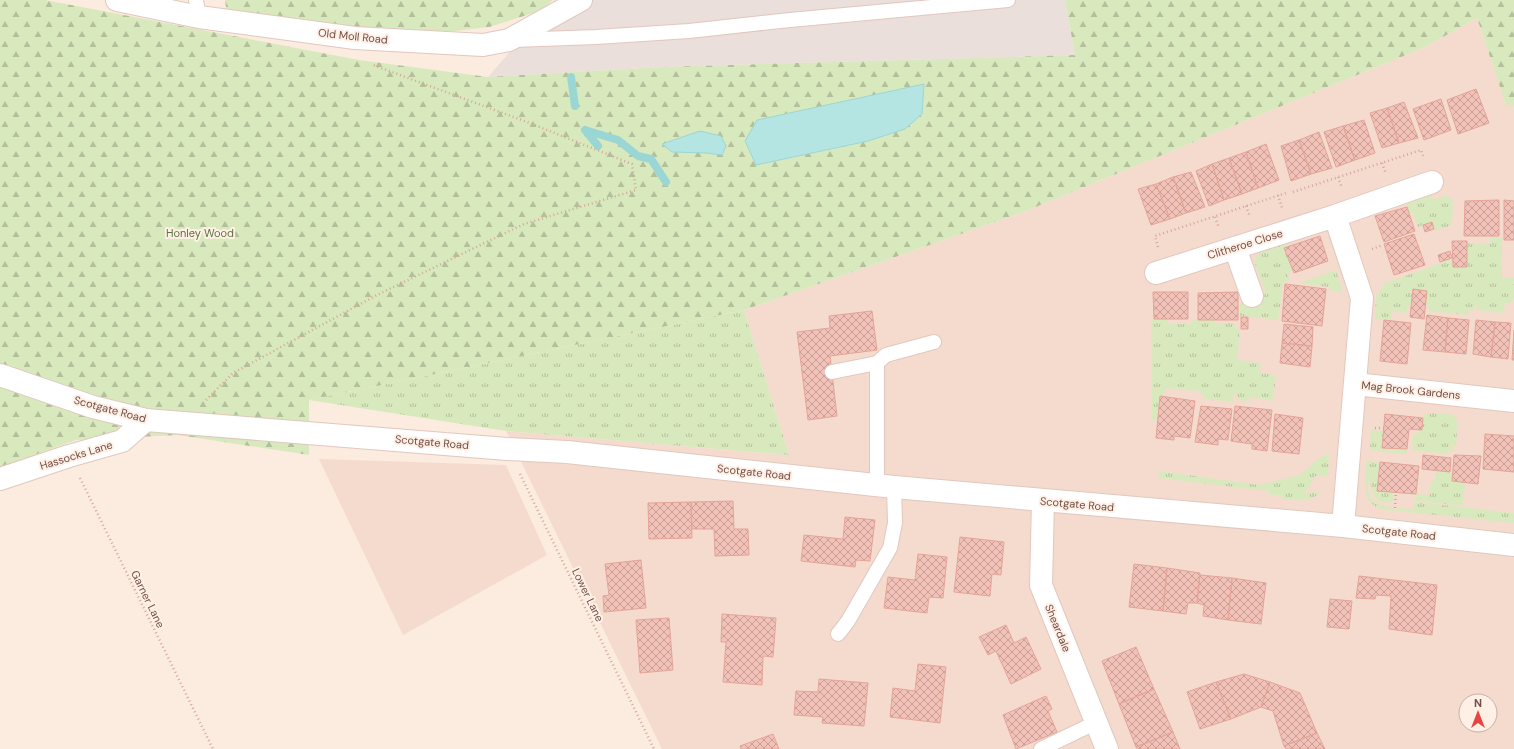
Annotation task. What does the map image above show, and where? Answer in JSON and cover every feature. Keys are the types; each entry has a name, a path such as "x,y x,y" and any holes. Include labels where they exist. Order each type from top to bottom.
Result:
{"street":[{"name":"Old Moll Road","path":"117,0 198,8 355,38 483,45 509,40 581,0"},
{"name":"Clitheroe Close","path":"1156,273 1335,216 1432,182"},
{"path":"1335,216 1362,298 1355,384"},
{"path":"1235,248 1252,296"},
{"name":"Scotgate Road","path":"0,375 93,407 146,420 567,452 886,486 1043,501 1342,526 1514,544"},
{"name":"Mag Brook Gardens","path":"1342,526 1355,384 1514,401"},
{"name":"Hassocks Lane","path":"0,479 68,456 122,441 146,420"},
{"name":"Sheardale","path":"1043,501 1041,586 1107,749"}],"lane":[{"path":"509,40 596,37 689,31 1008,0"},
{"path":"832,372 878,363 886,355 934,342"},
{"path":"838,634 848,621 890,548 895,523 886,486 878,363"},
{"path":"1041,749 1097,722"}],"path":[{"path":"182,422 233,373 377,295 524,224 636,190 632,164 527,122 359,60 355,38"},
{"path":"1293,192 1421,150 1432,182"},
{"path":"1155,236 1286,192"},
{"name":"Lower Lane","path":"507,448 654,749"},
{"name":"Garner Lane","path":"68,456 213,749"},
{"path":"1394,515 1396,492"}],"shaded area":[{"path":"555,0 1065,0 1075,55 662,67 488,77"},
{"path":"1477,18 1506,104 1514,106 1514,749 662,749 506,431 789,455 744,310 1021,213 1423,48"},
{"path":"319,459 506,465 547,555 403,635"}],"green space":[{"name":"Honley Wood","path":"0,0 45,0 359,60 488,77 662,67 1075,55 1065,0 1514,0 1514,106 1506,105 1477,18 1423,48 1021,213 744,310 309,400 309,455 178,435 76,440 0,467"},
{"path":"225,0 553,0 540,11 489,27 413,36 227,15"},
{"path":"1430,195 1432,200 1446,195 1453,200 1452,225 1435,231 1432,222 1418,227 1413,213 1409,214 1406,204"},
{"path":"1490,237 1502,237 1502,277 1514,277 1514,299 1511,299 1511,304 1505,303 1504,313 1477,310 1477,305 1475,305 1474,311 1468,310 1468,315 1428,311 1429,306 1426,305 1427,291 1413,289 1411,306 1408,306 1407,313 1392,311 1391,320 1375,319 1376,296 1385,283 1452,259 1453,267 1467,267 1467,243 1490,244"},
{"path":"1286,243 1287,247 1284,248 1293,271 1287,274 1290,280 1283,283 1278,320 1240,316 1240,303 1266,294 1254,261 1262,250"},
{"path":"1336,270 1343,292 1329,290 1329,287 1302,284 1302,282"},
{"path":"744,310 789,455 506,431 309,400"},
{"path":"1151,319 1168,319 1168,324 1192,324 1192,320 1215,320 1215,323 1235,323 1235,329 1240,329 1237,360 1261,363 1260,373 1276,375 1273,401 1250,397 1249,401 1237,400 1238,395 1234,394 1234,389 1233,402 1204,399 1204,394 1200,393 1200,391 1166,388 1158,420 1152,420"},
{"path":"1426,413 1451,414 1458,420 1456,445 1453,445 1452,452 1447,451 1447,454 1412,450 1413,434 1419,434 1419,430 1422,430 1423,418"},
{"path":"1371,430 1383,432 1382,448 1407,449 1406,454 1370,450"},
{"path":"1329,453 1328,477 1318,475 1314,477 1309,488 1304,493 1321,492 1312,498 1307,499 1282,499 1282,495 1270,495 1269,491 1158,478 1159,471 1260,485 1300,475 1317,459"},
{"path":"1366,461 1379,463 1377,490 1393,492 1394,500 1384,503 1377,499 1372,491 1370,481 1368,482 1368,488 1371,497 1377,503 1393,508 1393,511 1382,509 1369,501 1366,495 1365,487"},
{"path":"1436,470 1453,473 1452,481 1465,483 1463,506 1416,501 1416,494 1429,495 1431,482 1433,482 1433,478 1436,478"},
{"path":"1414,502 1514,513 1514,523 1396,511 1397,508 1413,509"}],"water":[{"path":"924,84 922,114 905,129 868,141 756,165 745,141 757,120"},
{"path":"700,131 721,136 726,146 722,155 672,152 662,144"}],"building":[{"path":"1476,89 1489,123 1458,134 1447,100"},
{"path":"1441,99 1451,130 1424,140 1413,109"},
{"path":"1404,102 1418,138 1399,143 1387,108"},
{"path":"1387,108 1399,143 1382,148 1370,113"},
{"path":"1364,120 1375,153 1355,160 1343,126"},
{"path":"1343,126 1355,160 1336,167 1324,132"},
{"path":"1319,132 1332,168 1311,174 1299,140"},
{"path":"1299,140 1311,174 1291,181 1281,146"},
{"path":"1266,144 1279,180 1258,188 1246,152"},
{"path":"1246,152 1258,188 1242,194 1229,158"},
{"path":"1229,158 1242,194 1224,200 1212,164"},
{"path":"1212,164 1224,200 1209,206 1196,171"},
{"path":"1191,172 1205,207 1186,213 1173,177"},
{"path":"1173,177 1186,213 1170,219 1156,184"},
{"path":"1156,184 1170,219 1151,225 1138,189"},
{"path":"1499,200 1499,236 1464,236 1465,201"},
{"path":"1504,200 1514,201 1514,240 1504,240"},
{"path":"1407,207 1415,231 1384,242 1375,216"},
{"path":"1432,222 1434,229 1425,232 1423,225"},
{"path":"1414,234 1425,265 1394,275 1384,244"},
{"path":"1320,236 1328,261 1294,273 1284,248"},
{"path":"1452,241 1467,241 1467,267 1453,267"},
{"path":"1450,251 1452,258 1440,262 1438,255"},
{"path":"1285,284 1326,289 1322,326 1282,321"},
{"path":"1413,289 1427,291 1424,319 1410,317"},
{"path":"1153,292 1188,292 1188,319 1154,319"},
{"path":"1238,292 1238,320 1198,320 1198,293"},
{"path":"872,311 877,350 830,356 837,416 808,420 797,332 830,328 829,316"},
{"path":"1427,315 1448,318 1445,352 1423,350"},
{"path":"1241,317 1248,317 1248,329 1241,329"},
{"path":"1448,318 1469,320 1466,354 1445,352"},
{"path":"1384,320 1411,323 1407,364 1380,361"},
{"path":"1476,320 1495,322 1491,357 1473,354"},
{"path":"1495,322 1511,323 1508,359 1491,357"},
{"path":"1284,324 1313,327 1312,346 1282,343"},
{"path":"1514,330 1514,360 1512,360"},
{"path":"1282,343 1312,346 1310,367 1280,363"},
{"path":"1160,396 1195,401 1190,438 1174,436 1174,440 1156,438"},
{"path":"1201,406 1232,409 1228,440 1218,439 1218,445 1195,442"},
{"path":"1235,406 1272,410 1267,451 1252,449 1252,444 1231,441"},
{"path":"1275,414 1303,418 1299,454 1272,451"},
{"path":"1385,414 1423,418 1422,430 1409,429 1407,449 1382,448"},
{"path":"1485,434 1514,436 1514,472 1483,469"},
{"path":"1423,455 1451,458 1450,472 1422,469"},
{"path":"1454,455 1481,456 1478,484 1452,481"},
{"path":"1380,462 1419,466 1416,494 1377,491"},
{"path":"733,501 734,529 748,529 749,555 715,556 714,529 692,529 691,502"},
{"path":"691,502 692,538 649,539 648,503"},
{"path":"845,517 875,520 870,561 856,560 855,567 801,561 804,535 843,539"},
{"path":"960,537 1004,542 1001,575 992,574 990,596 954,592"},
{"path":"918,554 947,557 943,598 929,597 927,613 884,608 888,577 915,580"},
{"path":"641,560 646,608 604,612 603,596 609,595 605,564"},
{"path":"1134,564 1167,568 1163,611 1129,607"},
{"path":"1167,568 1200,573 1197,603 1188,603 1186,614 1163,611"},
{"path":"1200,575 1232,578 1228,620 1203,616 1204,605 1197,603"},
{"path":"1359,576 1437,585 1432,635 1389,629 1391,596 1376,595 1375,599 1356,598"},
{"path":"1232,578 1266,583 1261,624 1228,620"},
{"path":"1330,599 1352,601 1349,629 1327,627"},
{"path":"722,614 776,618 773,657 763,656 762,685 723,682 726,642 721,642"},
{"path":"669,618 673,670 640,673 636,620"},
{"path":"1006,625 1014,643 1026,637 1041,669 1011,684 996,651 988,655 979,637"},
{"path":"1136,647 1154,689 1119,704 1102,661"},
{"path":"918,664 946,667 940,723 890,717 893,688 915,691"},
{"path":"1244,674 1270,682 1261,707 1231,719 1216,682"},
{"path":"819,679 868,683 864,726 822,723 823,717 794,715 796,691 818,692"},
{"path":"1216,682 1231,719 1200,729 1187,692"},
{"path":"1270,682 1300,693 1317,733 1284,746 1273,711 1261,707"},
{"path":"1154,689 1173,732 1136,747 1119,704"},
{"path":"1046,696 1052,709 1048,711 1057,732 1016,749 1003,715"},
{"path":"1173,732 1180,749 1137,749 1136,747"},
{"path":"1317,733 1325,749 1286,749 1284,746"},
{"path":"773,734 779,749 741,749 740,746"}],"waterway":[{"path":"571,77 575,106"},
{"path":"585,130 618,140 638,156 651,159 666,182"},
{"path":"585,130 598,146"}]}
